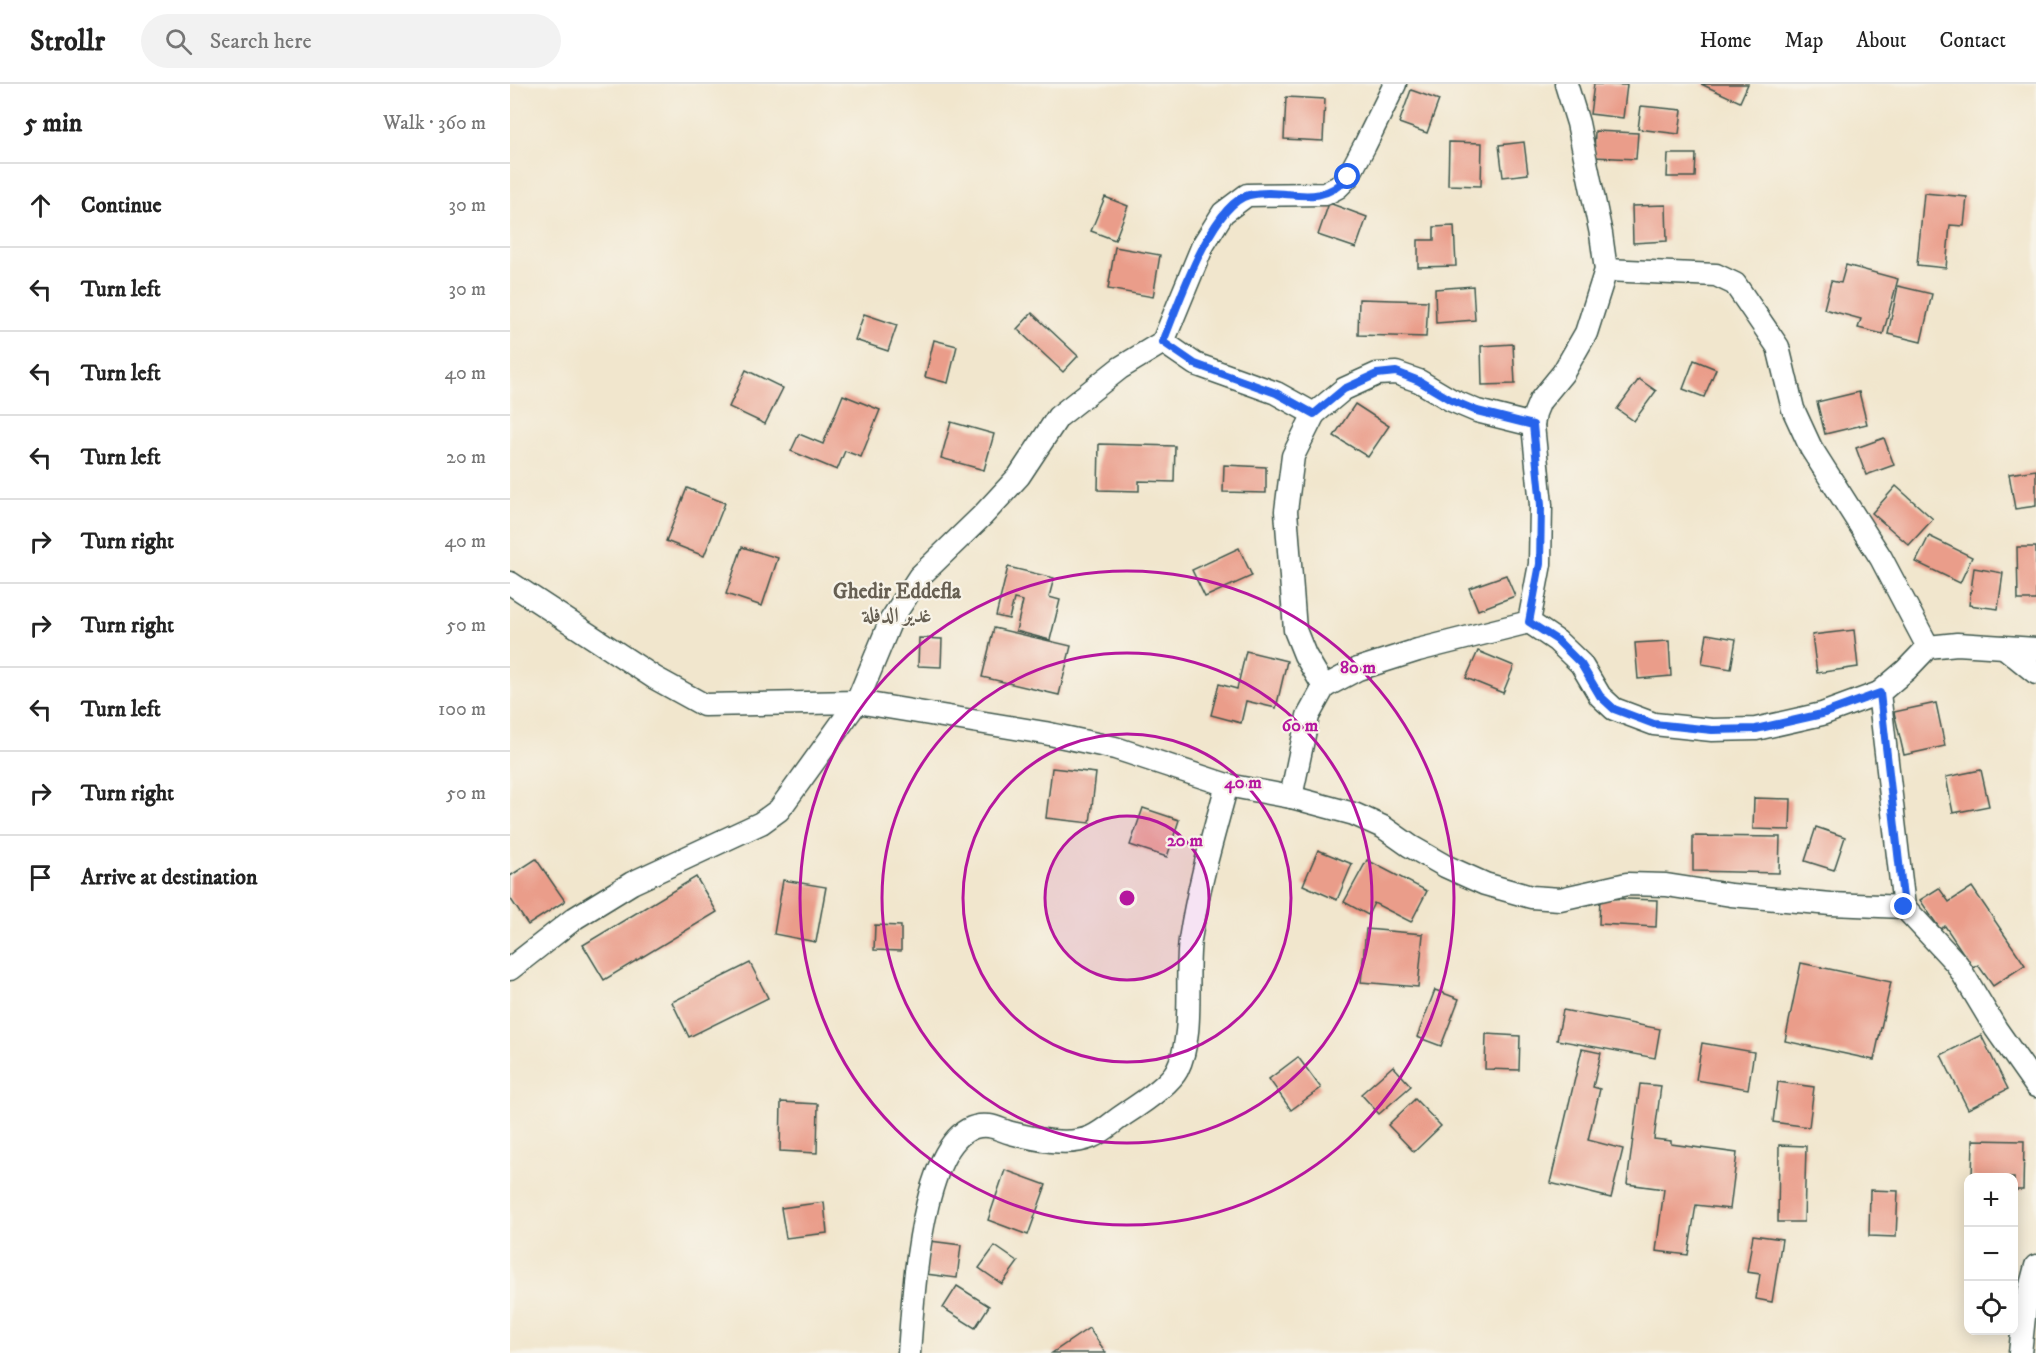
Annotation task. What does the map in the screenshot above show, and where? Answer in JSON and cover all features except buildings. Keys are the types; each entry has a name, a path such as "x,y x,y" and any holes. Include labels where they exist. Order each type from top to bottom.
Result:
{"street":[{"path":"510,969 575,918 632,883 762,823 779,810 857,702 891,620 919,577 983,515 1019,476 1058,417 1120,368 1163,342 1203,245 1223,213 1247,195 1325,194 1338,188 1348,177 1395,84"},
{"path":"1529,622 1540,564 1541,505 1533,425 1534,413 1540,401 1563,372 1586,333 1606,270 1601,234 1578,123 1566,84"},
{"path":"1606,270 1716,274 1735,284 1778,347 1793,409 1811,448 1881,558 1928,647"},
{"path":"1163,342 1195,364 1276,393 1314,414"},
{"path":"1324,687 1305,655 1295,630 1286,511 1293,456 1314,414 1344,389 1377,374 1396,372 1419,381 1451,400 1477,411 1533,425"},
{"path":"510,583 655,678 704,705 857,702 1045,733 1115,748 1227,785 1354,814 1383,827 1445,866 1485,884 1531,897 1560,899 1628,884 1666,885 1731,896 1904,907"},
{"path":"1291,798 1308,716 1324,687 1358,669 1418,650 1529,622 1557,640 1581,664 1600,696 1614,709 1654,724 1712,730 1756,729 1822,714 1880,693 1928,647 1957,644 2036,649"},
{"path":"2004,647 2036,673"},
{"path":"1880,693 1904,907 1957,964 1996,1029 2036,1086"},
{"path":"909,1353 924,1214 941,1162 955,1139 971,1128 988,1126 1015,1134 1055,1141 1078,1142 1093,1136 1140,1104 1176,1071 1183,1050 1188,1011 1190,943 1197,898 1227,785"},
{"path":"2020,1353 2025,1308 2036,1266"}],"district":[{"name":"Ghedir Eddefla غدير الدفلة","path":"897,603"}],"route":[{"path":"1348,177 1338,188 1325,194 1247,195 1223,213 1203,245 1163,342 1195,364 1276,393 1314,414 1344,389 1377,374 1396,372 1419,381 1451,400 1477,411 1533,425 1541,505 1540,564 1529,622 1557,640 1581,664 1600,696 1614,709 1654,724 1712,730 1756,729 1822,714 1880,693 1904,907"}]}
